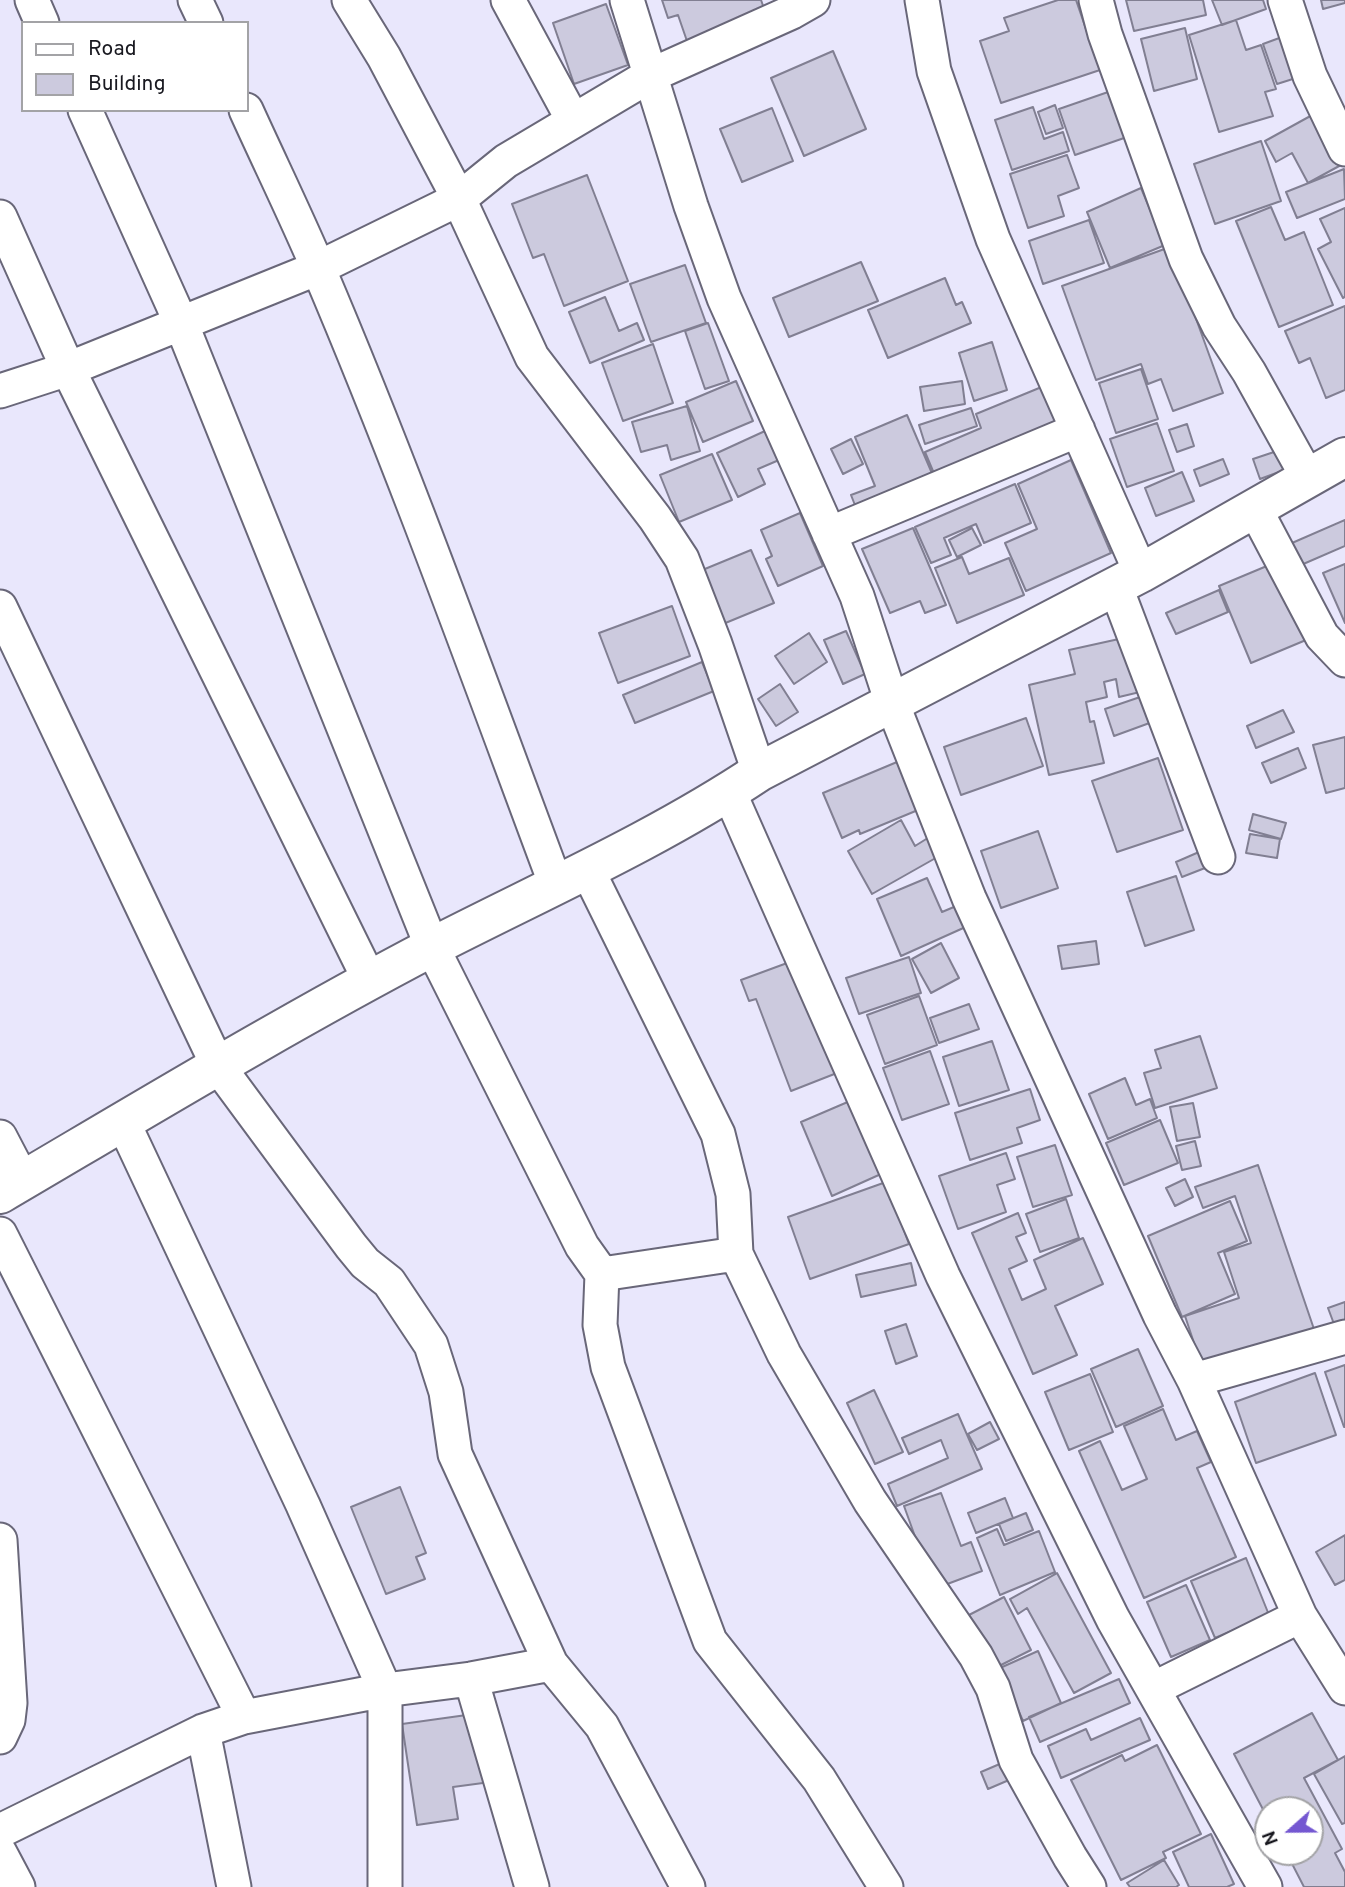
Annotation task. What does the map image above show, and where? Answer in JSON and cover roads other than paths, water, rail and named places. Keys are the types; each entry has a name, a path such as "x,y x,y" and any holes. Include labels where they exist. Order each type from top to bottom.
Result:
{"street":[{"path":"32,0 40,21"},
{"path":"195,0 205,21"},
{"path":"349,0 384,57 459,199 532,357 655,518 682,559 715,644 744,782 943,1276 1113,1619 1265,1887"},
{"path":"508,0 573,120"},
{"path":"627,0 691,206 724,298 857,596 892,703 969,898 1160,1315 1194,1380 1300,1616 1345,1688"},
{"path":"1096,0 1105,34 1186,259 1219,326 1249,372 1308,478"},
{"path":"1285,0 1310,76 1345,149"},
{"path":"930,3 934,71 993,239 1077,430 1218,857"},
{"path":"0,391 68,369 318,268 459,199 506,161 649,76 797,4"},
{"path":"86,112 181,323 432,947 582,1246 602,1274 600,1325 608,1367 710,1641 819,1779 886,1887"},
{"path":"247,112 318,268 446,592 571,877 718,1134 733,1194 736,1254 784,1354 870,1501 976,1656 993,1688 1016,1760 1089,1887"},
{"path":"0,218 68,369 370,981"},
{"path":"829,534 1077,430"},
{"path":"0,1137 11,1188 218,1066 432,947 571,877 744,782 1128,579 1345,458"},
{"path":"1255,509 1322,636 1345,660"},
{"path":"0,607 218,1066 351,1246 365,1263 389,1282 431,1345 446,1392 455,1454 551,1664 602,1726 688,1887"},
{"path":"122,1122 303,1504 385,1690 385,1887"},
{"path":"0,1234 244,1717"},
{"path":"602,1274 736,1254"},
{"path":"1194,1380 1345,1337"},
{"path":"0,1540 10,1703 8,1720 0,1737"},
{"path":"1153,1689 1300,1616"},
{"path":"0,1831 203,1731 244,1717 385,1690 471,1679 551,1664"},
{"path":"471,1679 532,1887"},
{"path":"203,1731 234,1887"},
{"path":"0,1853 18,1887"}]}
